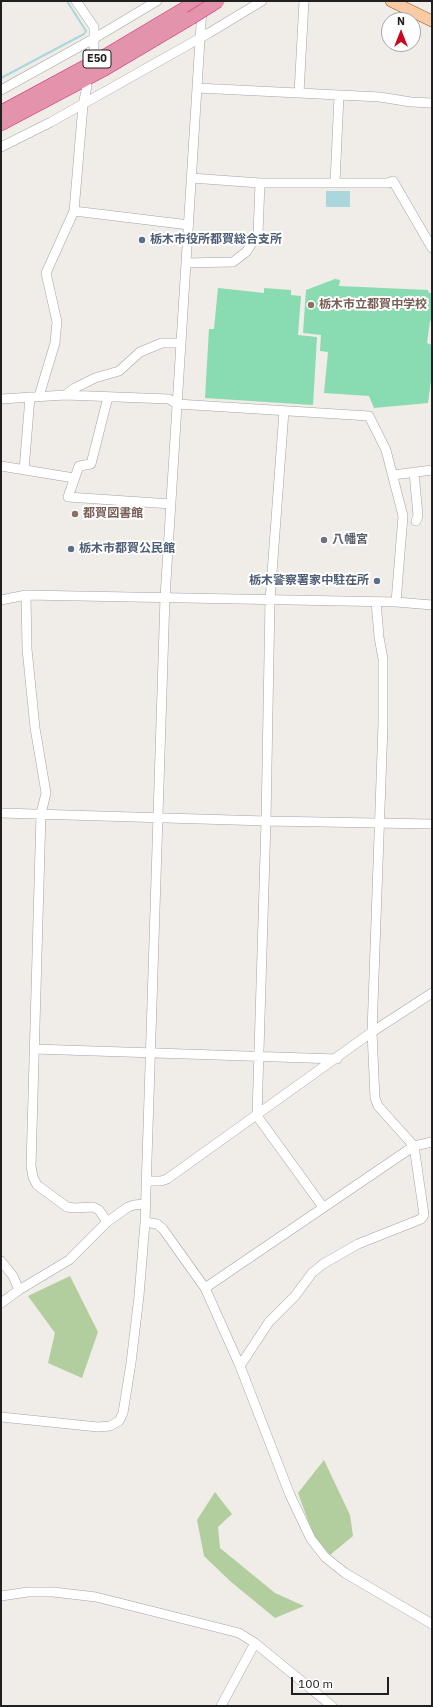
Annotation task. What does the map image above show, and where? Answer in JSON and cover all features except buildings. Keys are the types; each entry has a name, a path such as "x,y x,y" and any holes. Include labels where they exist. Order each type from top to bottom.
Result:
{"highway":[{"name":"E50","path":"1,124 105,68 218,1"},
{"name":"E50","path":"1,112 197,2"}],"main road":[{"path":"391,1 432,21"}],"street":[{"path":"76,1 94,27 94,54"},
{"path":"1,90 95,38 157,1"},
{"path":"1,147 83,105 262,1"},
{"path":"298,93 304,1"},
{"path":"1,1417 105,1427 115,1424 124,1408 125,1391 132,1356 145,1222 165,597 200,38 197,2"},
{"path":"24,470 34,396 56,331 57,322 46,273 74,211 83,105 87,86"},
{"path":"197,88 339,94 432,103"},
{"path":"335,183 339,94"},
{"path":"191,178 260,182 388,183 393,181 432,248"},
{"path":"186,263 234,262 246,252 258,234 260,182"},
{"path":"74,211 188,226"},
{"path":"66,395 75,388 96,378 119,370 140,352 162,343 181,343"},
{"path":"1,400 34,396 66,395 168,399 177,404 370,416 386,450 403,512 404,521 396,602"},
{"path":"108,397 91,464 79,466 68,497 171,504"},
{"path":"284,411 270,600 266,821 257,1116 323,1207"},
{"path":"1,466 74,478"},
{"path":"393,475 432,470"},
{"path":"414,472 418,516 416,521"},
{"path":"1,600 26,595 396,602 432,605"},
{"path":"26,595 27,649 35,728 46,793 41,814 31,1166 32,1177 37,1185 67,1207 93,1207 99,1210 107,1222"},
{"path":"240,1366 269,1322 295,1296 312,1273 323,1264 358,1244 421,1219 424,1215 414,1146 378,1106 375,1098 372,1032 383,724 383,659 379,637 376,602"},
{"path":"1,813 266,821 432,824"},
{"path":"146,1181 162,1181 167,1179 337,1059 372,1032 432,993"},
{"path":"34,1048 337,1059"},
{"path":"205,1288 414,1146 432,1142"},
{"path":"1,1303 19,1290 69,1260 107,1222 131,1206 145,1204"},
{"path":"145,1222 157,1224 163,1229 205,1288 240,1366 290,1495 311,1539 325,1557 345,1573 432,1624"},
{"path":"1,1261 13,1276 19,1290"},
{"path":"1,1596 28,1592 52,1592 96,1597 240,1632 332,1706"},
{"path":"221,1706 255,1643"}],"green space":[{"path":"335,279 340,280 339,286 428,290 429,293 432,293 432,320 430,321 427,343 432,345 432,373 428,403 374,408 369,396 324,393 328,352 320,351 321,335 303,333 306,290"},
{"path":"218,288 264,293 264,288 291,290 291,295 301,296 298,335 317,337 313,405 205,398 209,329 214,329"},
{"path":"70,1276 98,1332 82,1378 48,1363 55,1333 28,1296"},
{"path":"324,1460 350,1515 353,1536 330,1555 314,1537 298,1493"},
{"path":"215,1492 232,1514 218,1527 220,1548 275,1593 304,1606 275,1618 230,1581 204,1556 197,1520"}],"water":[{"path":"326,191 350,191 350,207 326,207"}],"waterway":[{"path":"1,78 84,34 86,31 67,1"}],"place":[{"name":"栃木市役所都賀総合支所","path":"142,240"},
{"name":"栃木市立都賀中学校","path":"311,305"},
{"name":"都賀図書館","path":"75,514"},
{"name":"八幡宮","path":"324,540"},
{"name":"栃木市都賀公民館","path":"71,549"},
{"name":"栃木警察署家中駐在所","path":"377,581"}]}
